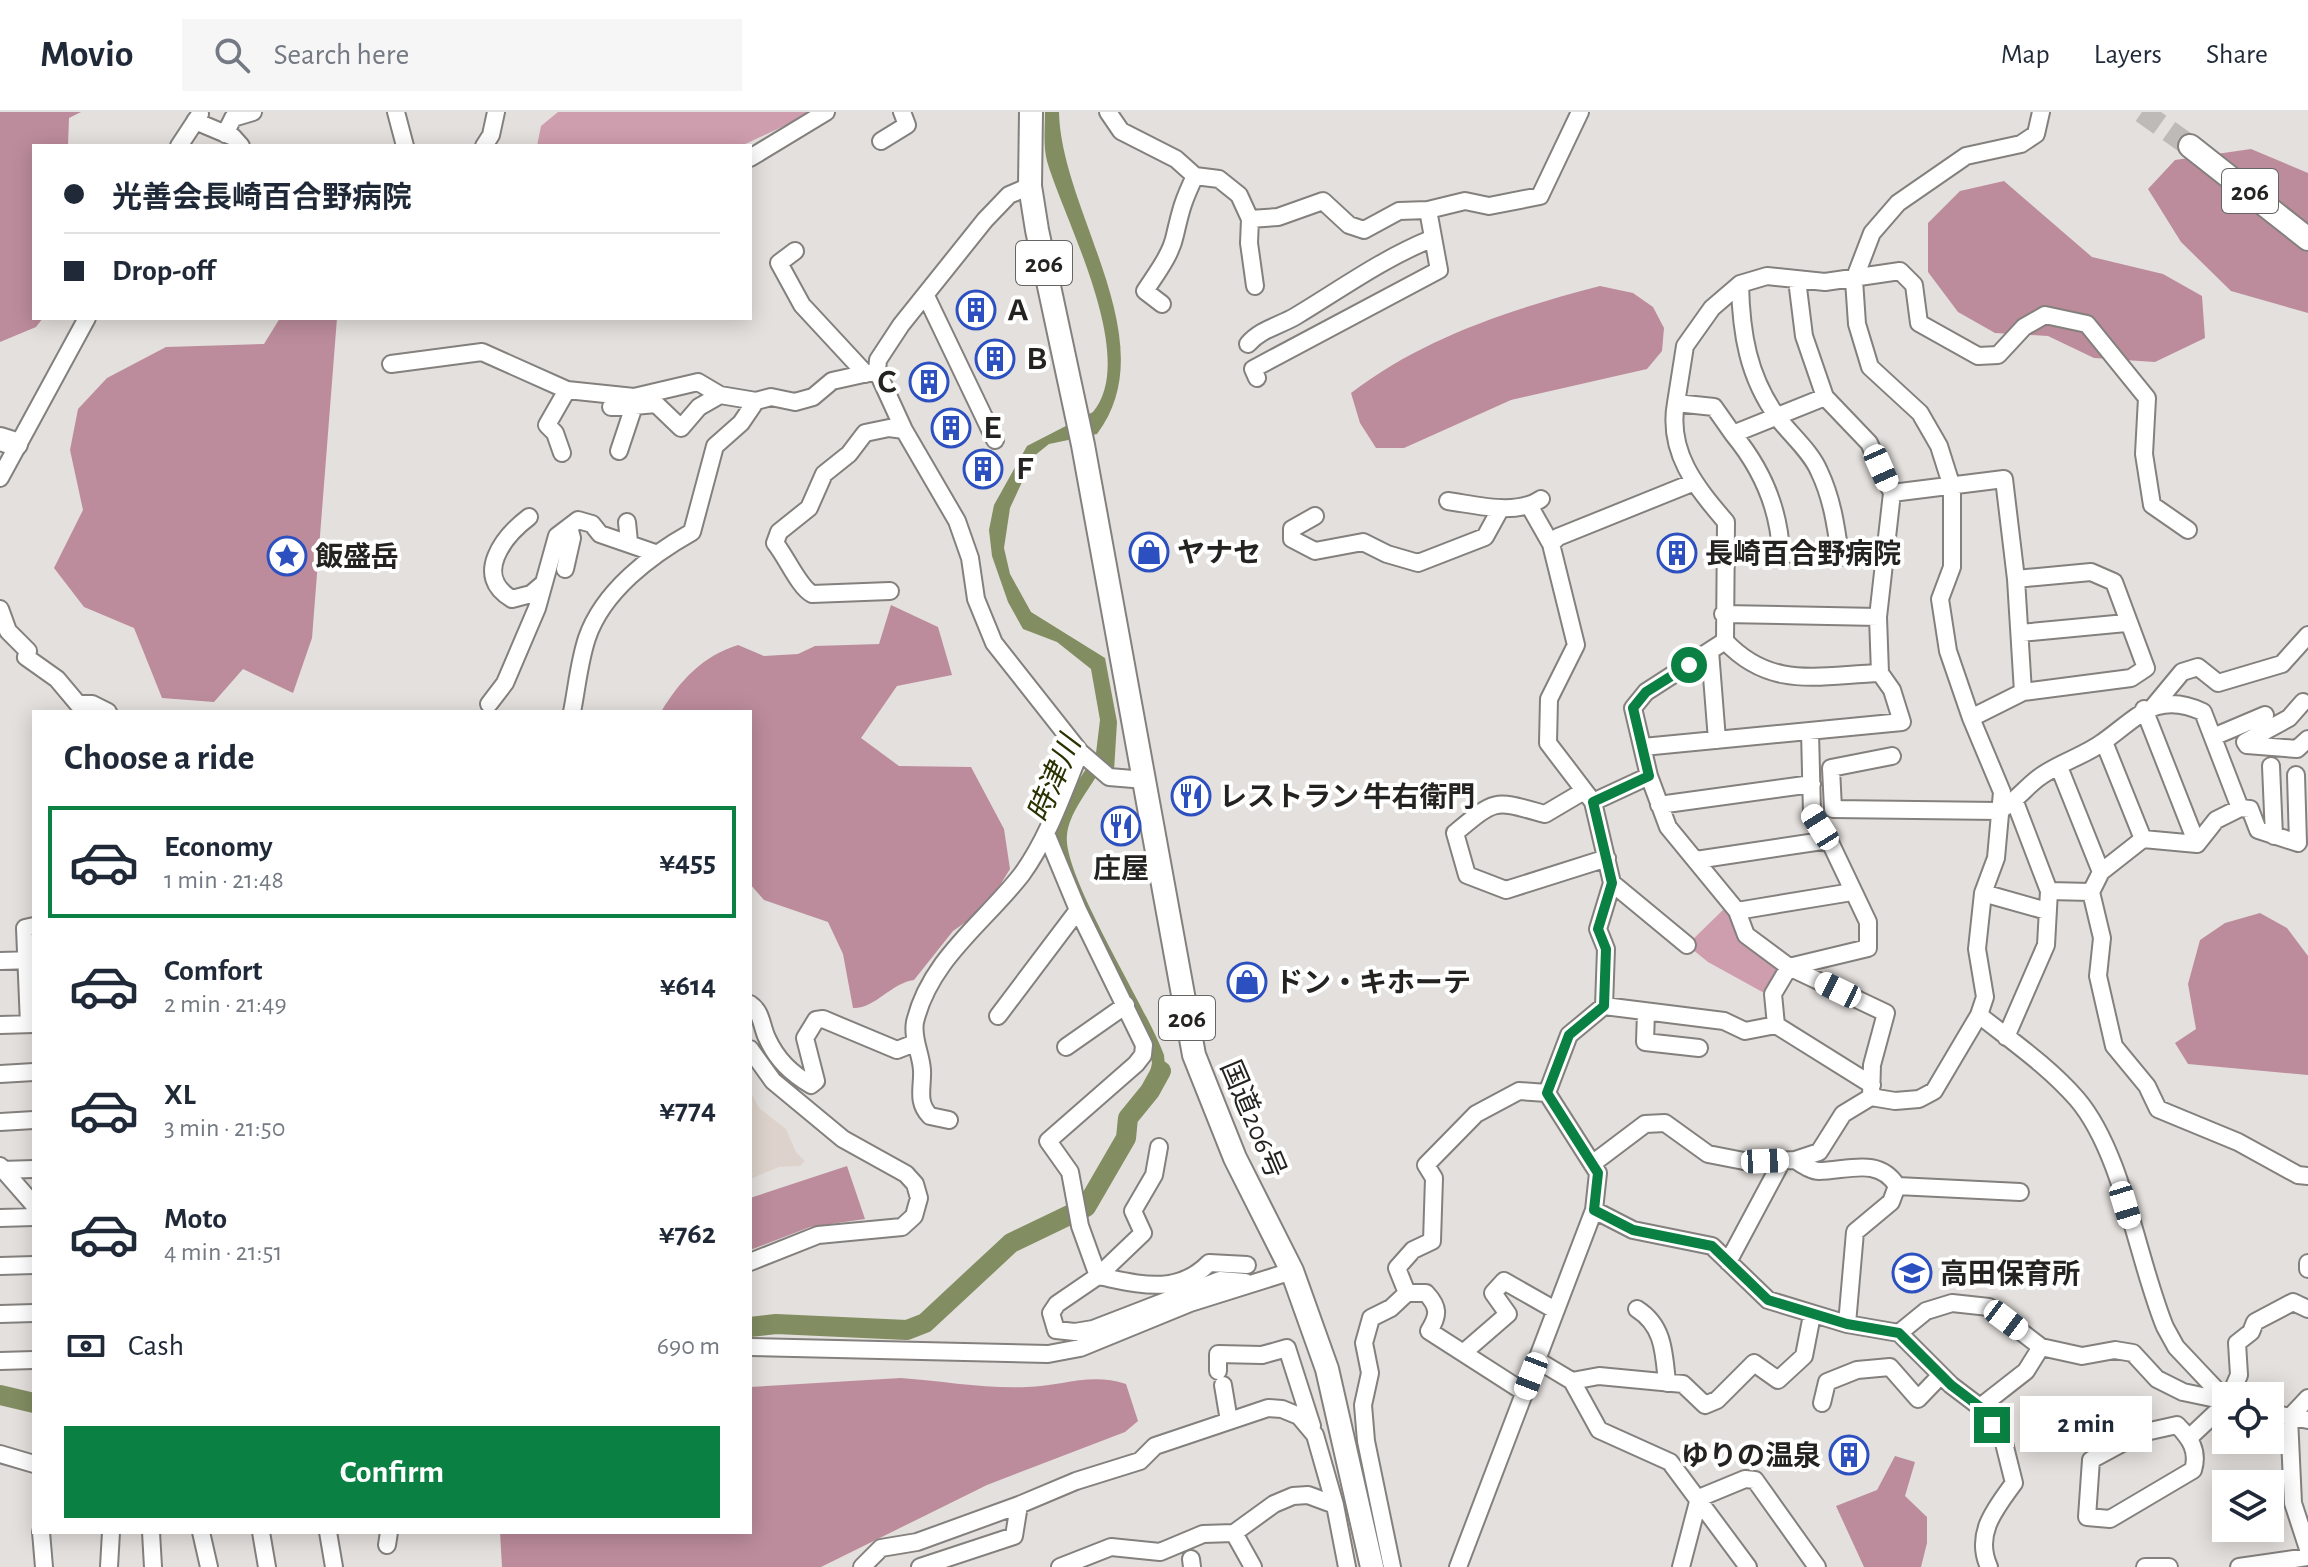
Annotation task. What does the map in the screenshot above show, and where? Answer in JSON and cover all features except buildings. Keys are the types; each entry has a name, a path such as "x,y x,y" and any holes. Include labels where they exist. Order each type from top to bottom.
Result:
{"highway":[{"name":"206","path":"1030,186 1031,112"},
{"name":"206","path":"2308,229 2192,142 2308,239"},
{"name":"国道206号","path":"1030,186 1083,445 1194,1055 1235,1158 1292,1271 1339,1413 1342,1442 1372,1567"}],"street":[{"path":"225,134 233,118 253,112"},
{"path":"396,112 404,144"},
{"path":"485,144 491,135 496,112"},
{"path":"752,157 826,112"},
{"path":"881,141 907,125 902,112"},
{"path":"1108,112 1121,131 1176,159 1195,176 1219,179 1239,195 1250,219 1249,243 1255,286"},
{"path":"1250,219 1278,217 1323,201 1349,225 1364,230 1399,211 1428,210 1465,201 1489,206 1540,196 1580,112"},
{"path":"1547,1093 1569,1035 1604,1006 1724,1021 1745,1031 1776,1025 1871,1091 1895,1101 1919,1099 1934,1091 1979,1015 1985,997 1977,949 1983,893 1996,858 2002,792 1971,718 1948,651 1940,599 1952,567 1952,487 1939,446 1920,413 1870,367 1857,324 1854,280 1872,233 1898,203 1966,156 2021,144 2036,134 2041,112"},
{"path":"180,144 198,116 238,144"},
{"path":"1162,304 1145,291 1165,260 1175,236 1177,213 1195,176"},
{"path":"872,372 893,336 985,220 1009,195 1030,186"},
{"path":"1257,378 1253,369 1439,270 1428,210"},
{"path":"1248,344 1257,334 1293,317 1392,255 1431,239"},
{"path":"795,251 779,263 788,286 872,372 957,521 970,558 976,599 994,643 1080,752 1109,777 1145,780"},
{"path":"1880,673 1776,674 1745,662 1725,641 1726,522 1692,483 1675,441 1673,423 1685,346 1712,308 1740,284 1767,276 1797,280 1854,280 1900,271 1914,285 1919,323 1978,356 1998,355 2024,327 2045,315 2087,324 2147,398 2144,454 2152,505 2188,530"},
{"path":"1643,747 1902,722 1892,690 1880,673 1878,617 1892,493 1869,443 1825,397 1804,336 1797,280"},
{"path":"1740,284 1741,330 1749,364 1776,415 1818,468 1833,509 1840,555"},
{"path":"926,296 995,440"},
{"path":"0,478 8,441 86,320"},
{"path":"391,364 482,352 567,390 634,397 698,382 720,395 756,401 771,397 795,402 813,397 832,381 872,372"},
{"path":"562,453 555,433 547,425 567,390"},
{"path":"611,407 656,404 681,428 699,407 720,395"},
{"path":"1733,434 1825,397"},
{"path":"572,710 588,635 609,600 655,553 692,532 715,446 741,423 756,401"},
{"path":"1676,403 1714,407 1755,461 1780,522 1781,553"},
{"path":"619,451 634,406"},
{"path":"890,591 812,594 802,588 793,565 775,543 779,532 809,508 824,474 849,454 865,433 889,428 904,430"},
{"path":"1892,493 2004,479 2016,579 2023,692"},
{"path":"1551,544 1558,537 1692,483"},
{"path":"1448,501 1501,508 1535,503 1551,544 1576,645 1549,699 1548,743 1588,796 1607,858 1612,883 1598,929 1606,949 1604,1006"},
{"path":"1315,516 1292,529 1292,539 1315,551 1363,542 1387,554 1418,563 1485,537 1501,508"},
{"path":"529,517 507,534 494,557 494,580 499,591 512,599 531,594 544,583"},
{"path":"489,704 505,683 537,608 557,536 578,520 592,524 600,534 655,553"},
{"path":"627,522 629,542"},
{"path":"565,569 572,538 569,527"},
{"path":"1726,550 1886,559"},
{"path":"1971,718 2023,692 2131,678 2146,668 2126,623 2114,582 2091,572 2016,579"},
{"path":"0,609 8,631 28,651 26,657 57,679 78,704 92,704 104,710"},
{"path":"1723,614 1878,617"},
{"path":"2020,633 2126,623"},
{"path":"1892,756 1831,768 1833,809 1999,811 2015,802 2038,778 2104,742 2149,708 2182,672 2198,667 2218,683 2251,676 2282,664 2308,635"},
{"path":"1592,1164 1645,1124 1665,1123 1708,1154 1749,1162 1788,1160 1819,1152 1843,1114 1871,1091 1872,1065 1886,1013 1789,967 1746,935 1737,911 1668,827 1649,776 1633,708 1646,692 1725,641"},
{"path":"1710,651 1717,740"},
{"path":"2303,702 2289,718 2245,742 2247,745 2297,749 2308,739"},
{"path":"2149,708 2186,704 2203,712 2240,808"},
{"path":"2149,708 2197,844"},
{"path":"2213,737 2265,715"},
{"path":"1776,1025 1773,994 1789,967 1868,948 1868,922 1829,840 1812,813 1810,731"},
{"path":"2104,742 2143,839"},
{"path":"949,1120 926,1112 921,1097 922,1069 915,1043 915,1023 930,984 954,946 972,931 1022,873 1046,833 1080,752"},
{"path":"2271,766 2274,836"},
{"path":"2059,767 2101,872"},
{"path":"2197,844 2216,820 2240,808 2250,809 2258,830 2298,843 2296,775"},
{"path":"1607,858 1506,890 1467,875 1455,833 1486,807 1497,802 1545,814 1649,776"},
{"path":"1659,805 1812,784"},
{"path":"2006,1037 2046,945 2049,891 2015,802"},
{"path":"1046,833 1078,910 1142,1035 1143,1055 1048,1141 1070,1172 1080,1226 1098,1276"},
{"path":"2197,844 2143,839 2101,872 2091,892 2102,938 2098,976 2114,1046 2147,1086 2158,1109 2238,1142 2298,1175 2308,1176"},
{"path":"1696,860 1829,840"},
{"path":"1612,883 1687,945"},
{"path":"2049,891 2091,892"},
{"path":"1737,911 1852,892"},
{"path":"1983,893 2047,911"},
{"path":"998,1016 1078,910"},
{"path":"0,1025 32,1024 30,960 25,928 32,926"},
{"path":"0,961 30,960"},
{"path":"752,1005 757,1009 765,1035 782,1064 811,1085 816,1081 805,1038 816,1020 823,1019 870,1036 897,1050 915,1043"},
{"path":"1066,1047 1126,1005"},
{"path":"1646,1012 1645,1042 1699,1048"},
{"path":"1979,1015 2078,1100 2094,1124 2109,1156 2165,1327 2176,1347 2212,1384"},
{"path":"752,1052 773,1081 843,1139 906,1174 915,1184 919,1198 914,1216 902,1227 818,1235 752,1261"},
{"path":"0,1074 32,1072"},
{"path":"1407,1293 1397,1268 1413,1250 1432,1241 1434,1178 1426,1165 1476,1114 1519,1091 1547,1093"},
{"path":"1458,1567 1594,1210 1598,1173 1547,1093"},
{"path":"0,1122 32,1120"},
{"path":"1159,1147 1154,1175 1133,1211 1143,1233 1098,1276 1057,1304 1051,1313 1056,1330 1075,1332 1093,1329 1220,1280 1255,1282"},
{"path":"1788,1160 1815,1172 1860,1165 1891,1176 1897,1186"},
{"path":"1728,1262 1788,1160"},
{"path":"1,1169 32,1169"},
{"path":"1,1169 32,1203"},
{"path":"1897,1186 2020,1192"},
{"path":"1847,1324 1855,1232 1891,1202 1897,1186"},
{"path":"1594,1210 1633,1230 1712,1246 1768,1300 1847,1324 1899,1333 1941,1375 1980,1407 2004,1443 2014,1483 1991,1515 1983,1539 1989,1567"},
{"path":"0,1218 32,1217"},
{"path":"1098,1276 1162,1288 1195,1277 1209,1263 1247,1265"},
{"path":"2308,1263 2308,1269"},
{"path":"0,1266 32,1265"},
{"path":"752,1347 1048,1354 1080,1348 1190,1303 1292,1271"},
{"path":"1463,1353 1508,1314 1493,1293 1504,1281 1555,1310"},
{"path":"1392,1567 1366,1441 1363,1405 1370,1365 1364,1343 1371,1318 1391,1308 1407,1293 1426,1293 1436,1304 1437,1318 1429,1331 1524,1392"},
{"path":"2236,1382 2239,1375 2237,1343 2251,1332 2255,1322 2293,1302 2308,1309"},
{"path":"1899,1333 1926,1311 1952,1303 1989,1307 2041,1347 2082,1356 2115,1350 2133,1353 2157,1379 2183,1392 2212,1397"},
{"path":"1637,1309 1651,1318 1658,1329 1667,1383"},
{"path":"0,1314 32,1313"},
{"path":"1572,1381 1599,1376 1683,1384 1705,1405 1717,1400 1754,1363 1778,1380 1804,1356 1812,1315"},
{"path":"1980,1407 2026,1371 2041,1347"},
{"path":"1229,1421 1218,1354 1262,1355 1287,1348 1335,1505 1347,1567"},
{"path":"0,1361 32,1360"},
{"path":"1537,1360 1572,1381 1599,1430 1670,1462 1748,1567"},
{"path":"1822,1403 1827,1382 1857,1370 1890,1367 1918,1399 1941,1375"},
{"path":"2308,1398 2289,1418 2293,1503 2308,1549"},
{"path":"862,1567 881,1548 917,1542 1076,1481 1140,1461 1155,1446 1268,1408 1282,1409 1299,1416 1315,1435"},
{"path":"2190,1437 2212,1415"},
{"path":"2284,1417 2308,1420"},
{"path":"2177,1425 2190,1437 2196,1460 2193,1470 2110,1519 2087,1517 2091,1460 2141,1433 2177,1425"},
{"path":"0,1454 32,1463"},
{"path":"1699,1498 1745,1479 1755,1480 1817,1567"},
{"path":"1060,1567 1111,1547 1160,1552 1203,1534 1234,1533 1274,1504 1293,1496 1308,1495 1335,1505"},
{"path":"1681,1567 1699,1498"},
{"path":"920,1567 1014,1536 1019,1505"},
{"path":"1234,1533 1253,1567"},
{"path":"41,1534 44,1567"},
{"path":"109,1567 111,1534"},
{"path":"151,1534 153,1567"},
{"path":"201,1534 209,1567"},
{"path":"261,1534 267,1567"},
{"path":"328,1534 334,1567"},
{"path":"2239,1567 2308,1557"},
{"path":"2145,1567 2169,1567"}],"shaded area":[{"path":"0,112 81,112 69,118 68,144 32,144 32,320 41,320 36,327 0,342"},
{"path":"558,112 807,112 799,119 745,144 537,144 541,126"},
{"name":"時津川","path":"1045,112 1059,112 1064,151 1116,318 1121,359 1116,398 1097,434 1049,444 1034,456 1010,508 1004,548 1010,574 1031,612 1105,658 1117,722 1114,771 1097,775 1074,812 1067,835 1069,854 1091,910 1164,1055 1166,1078 1151,1095 1146,1091 1152,1063 1148,1040 1078,900 1053,830 1056,816 1096,753 1100,720 1091,669 1057,642 1023,629 1008,602 992,556 989,530 994,505 1027,446 1093,412 1105,388 1108,358 1103,324 1094,288 1047,161"},
{"path":"2251,149 2308,173 2308,313 2231,291 2181,242 2148,189 2175,160"},
{"path":"2004,181 2092,257 2163,274 2202,296 2205,338 2155,362 2094,358 2048,336 1995,333 1958,312 1928,272 1928,223 1960,191"},
{"path":"1600,286 1633,293 1653,307 1664,328 1662,351 1647,369 1511,400 1404,448 1376,448 1360,423 1351,393 1408,356 1470,327"},
{"path":"279,320 337,320 312,638 293,693 243,669 214,702 162,698 134,628 84,607 54,568 83,510 70,450 78,409 107,378 166,347 264,344"},
{"path":"891,605 938,627 952,675 897,686 861,738 899,766 971,767 1004,829 1010,869 986,908 953,931 914,980 869,1004 853,1008 843,954 828,922 764,900 752,886 752,710 662,710 676,690 703,663 738,645 764,656 798,654 815,646 879,644"},
{"path":"1726,907 1777,967 1766,994 1708,962 1687,945"},
{"path":"2260,913 2287,928 2308,956 2308,1075 2188,1064 2175,1043 2196,1029 2188,984 2200,940 2225,923"},
{"path":"752,1095 759,1108 786,1129 796,1152 805,1161 800,1166 779,1167 752,1178"},
{"path":"847,1166 865,1219 810,1227 752,1249 752,1197"},
{"path":"901,1378 1011,1387 1101,1379 1126,1384 1138,1421 1125,1432 987,1485 821,1567 502,1567 500,1534 752,1534 752,1387"},
{"path":"1895,1456 1915,1462 1905,1496 1927,1517 1927,1543 1921,1567 1864,1567 1836,1506 1877,1490"}],"waterway":[{"name":"時津川","path":"752,1327 776,1324 907,1330 925,1323 1011,1243 1086,1207 1126,1138 1128,1118 1150,1091 1161,1071"},
{"name":"時津川","path":"0,1395 32,1403"}],"tunnel":[{"path":"2142,112 2190,146"}],"place":[{"name":"Ａ","path":"976,310"},
{"name":"Ｂ","path":"995,359"},
{"name":"Ｃ","path":"929,382"},
{"name":"Ｅ","path":"951,428"},
{"name":"Ｆ","path":"983,469"},
{"name":"ヤナセ","path":"1149,552"},
{"name":"長崎百合野病院","path":"1677,553"},
{"name":"飯盛岳","path":"287,556"},
{"name":"レストラン 牛右衛門","path":"1191,796"},
{"name":"庄屋","path":"1121,826"},
{"name":"ドン・キホーテ","path":"1247,982"},
{"name":"高田保育所","path":"1912,1273"},
{"name":"ゆりの温泉","path":"1849,1455"}],"route":[{"path":"1689,665 1646,692 1633,708 1649,776 1593,802 1612,883 1598,929 1606,949 1604,1006 1569,1035 1547,1093 1598,1173 1594,1210 1611,1216 1633,1230 1712,1246 1768,1300 1847,1324 1899,1333 1951,1385 1980,1407 1992,1425"}]}
